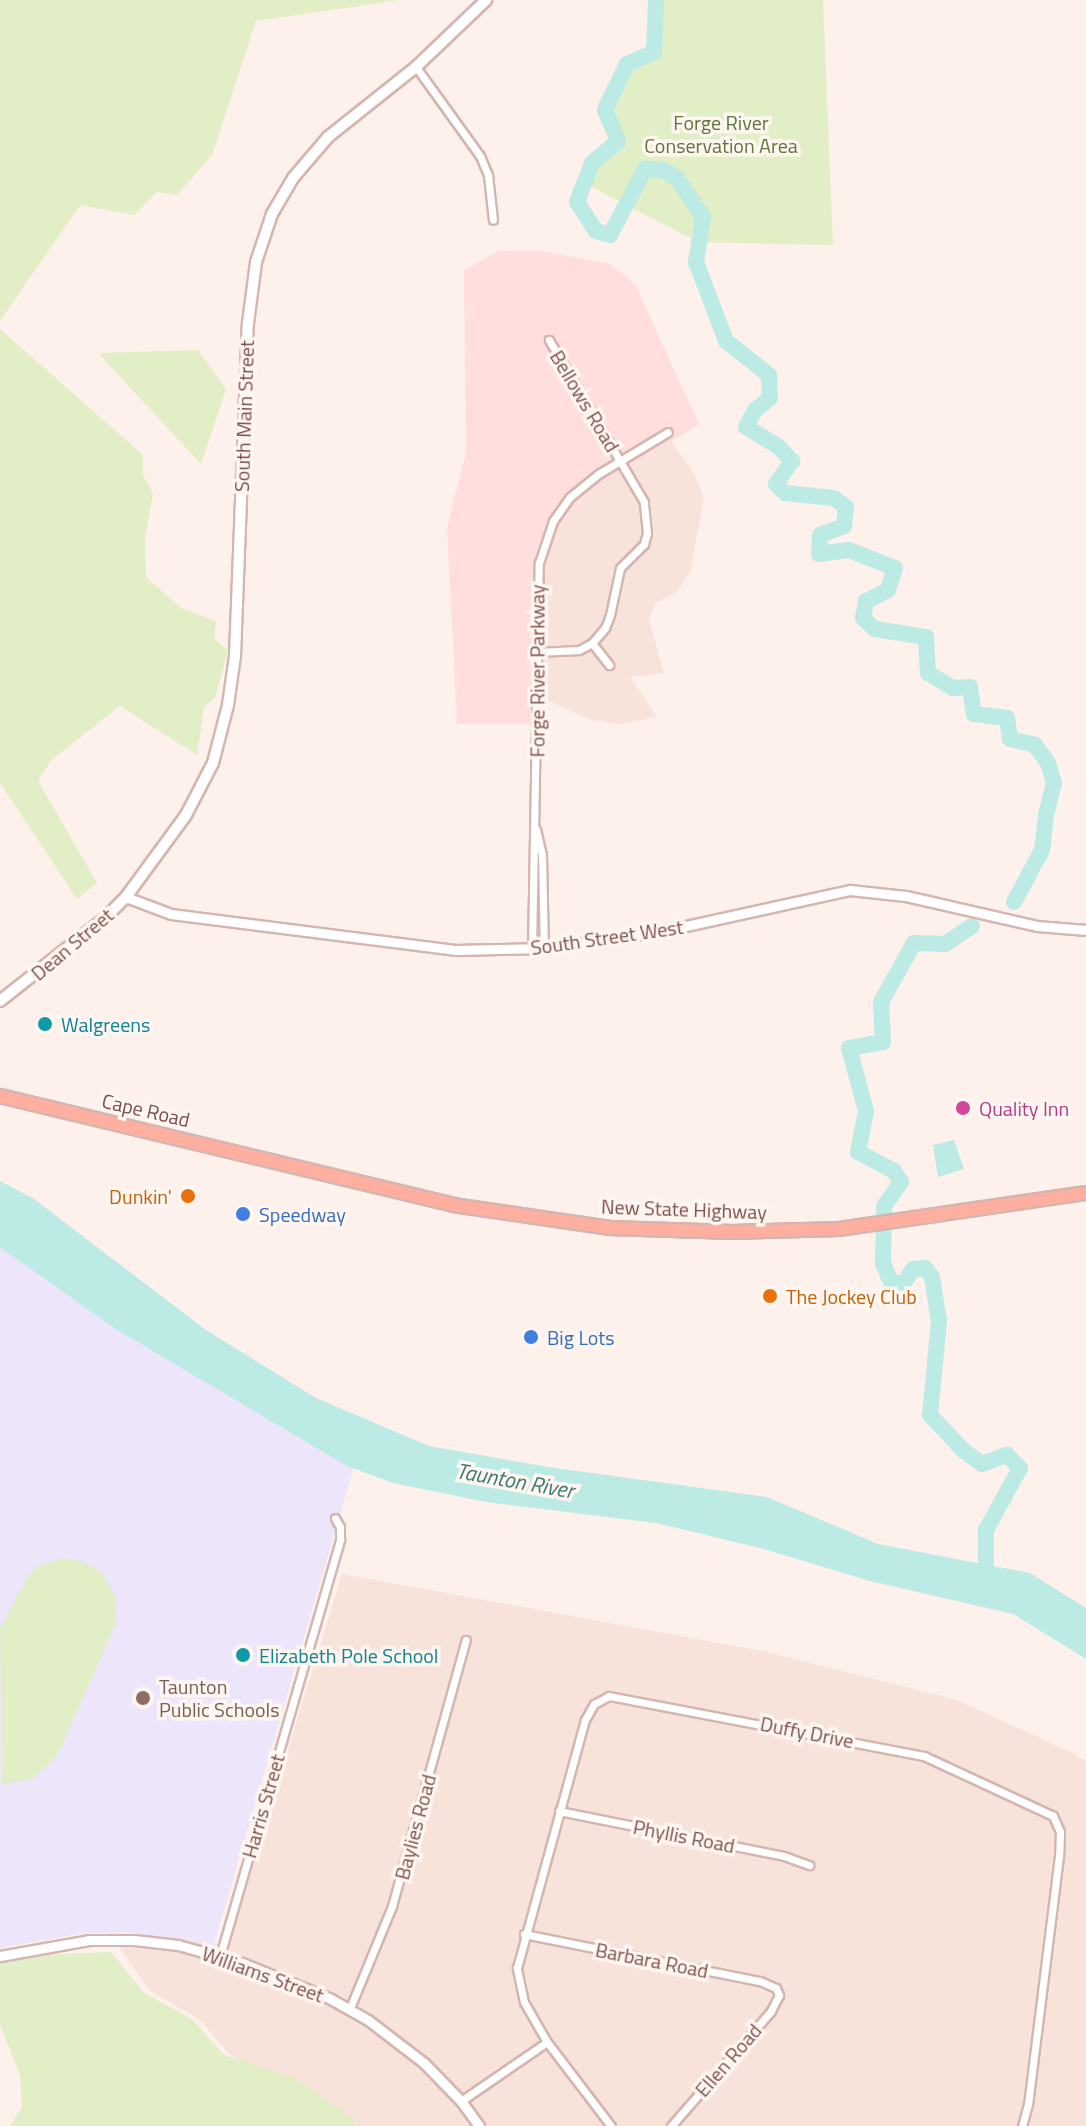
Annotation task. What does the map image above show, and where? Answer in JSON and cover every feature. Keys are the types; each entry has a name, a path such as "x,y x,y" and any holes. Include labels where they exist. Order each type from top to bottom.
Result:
{"highway":[{"name":"Cape Road","path":"0,1096 284,1164"},
{"name":"New State Highway","path":"284,1164 466,1208 602,1227 748,1232 869,1226 1086,1193"}],"main road":[{"name":"South Main Street","path":"126,897 163,850 198,794 215,755 228,705 235,656 248,323 256,262 266,230 288,187 317,149 359,109 416,67 486,0"},
{"name":"Dean Street","path":"0,999 17,989 104,919 126,897"}],"street":[{"path":"416,67 480,156 488,175 493,220"},
{"name":"Bellows Road","path":"549,340 644,502 647,533 644,544 620,568 610,615 605,628 592,643"},
{"name":"Forge River Parkway","path":"532,949 538,568 553,521 570,497 668,432"},
{"path":"536,652 579,650 592,643 609,665"},
{"name":"Forge River Parkway","path":"536,827 542,855 544,948"},
{"name":"South Street West","path":"126,897 171,914 469,951 544,948 684,928 813,896 850,890 895,894 1037,926 1086,930"},
{"name":"Harris Street","path":"220,1956 340,1539 340,1527 335,1518"},
{"name":"Baylies Road","path":"350,2008 389,1918 466,1640"},
{"name":"Duffy Drive","path":"611,2126 547,2042 524,2002 518,1983 518,1961 524,1934 585,1720 597,1701 609,1696 924,1756 1049,1812 1059,1827 1060,1848 1028,2104 1022,2126"},
{"name":"Phyllis Road","path":"559,1811 784,1856 809,1865"},
{"name":"Barbara Road","path":"524,1934 760,1981 778,1991"},
{"name":"Williams Street","path":"0,1956 67,1943 112,1940 157,1942 220,1956 286,1979 350,2008 409,2050 461,2101 479,2126"},
{"name":"Ellen Road","path":"671,2126 771,2011 778,2001 778,1991"},
{"path":"461,2101 547,2042"}],"shaded area":[{"path":"536,250 610,264 635,284 699,424 585,495 560,528 548,554 542,591 547,724 457,724 447,528 466,452 464,270 499,251"},
{"path":"671,441 694,473 704,499 690,572 677,592 656,603 649,620 664,673 630,677 657,717 619,724 591,720 547,700 542,591 548,554 560,528 585,495"},
{"name":"Taunton Public Schools","path":"0,1239 355,1464 214,1944 126,1932 79,1934 0,1948"},
{"path":"342,1574 763,1651 957,1700 1075,1754 1086,1762 1086,2126 331,2126 228,2053 199,2019 150,1991 109,1933 169,1936 228,1946"}],"green space":[{"path":"0,0 399,0 256,21 212,155 177,195 157,192 134,215 80,205 0,321"},
{"name":"Forge River Conservation Area","path":"655,0 823,0 833,245 698,242 586,184 585,172 613,141 599,113 598,104 621,60 647,55 652,44"},
{"path":"0,329 143,455 143,475 153,494 145,538 146,577 181,608 216,621 214,638 228,651 215,697 204,707 197,755 120,706 51,760 38,781 97,883 77,899 0,783"},
{"path":"198,350 226,389 201,464 98,353"},
{"path":"65,1558 79,1560 102,1573 115,1596 116,1623 57,1756 32,1779 2,1784 0,1629 29,1574 40,1565"},
{"path":"111,1952 143,1992 193,2020 224,2055 296,2079 353,2119 355,2126 10,2126 22,2107 20,2075 0,2025 0,1962 56,1954"}],"water":[{"path":"954,1140 964,1169 938,1177 933,1145"},
{"name":"Taunton River","path":"0,1181 34,1199 206,1330 316,1398 429,1446 548,1467 767,1497 878,1544 1030,1573 1086,1608 1086,1659 1013,1614 870,1581 760,1548 656,1523 486,1502 393,1483 347,1466 114,1328 0,1247"}],"waterway":[{"path":"656,0 654,52 627,64 605,110 618,141 592,163 577,202 596,231 610,235 645,169 663,170 677,178 703,217 696,262 726,341 769,375 770,398 755,410 746,427 778,446 792,461 776,484 785,493 834,498 846,507 844,526 820,535 819,554 849,550 895,568 888,590 866,601 863,618 875,629 926,637 928,673 953,688 970,687 974,714 1007,718 1010,739 1035,745 1048,763 1054,783 1046,814 1042,850 1014,902"},
{"path":"972,926 945,944 914,943 881,1002 883,1042 849,1048 866,1111 858,1152 894,1171 901,1182 884,1206 883,1263 890,1280 902,1286 913,1269 925,1268 932,1277 939,1321 930,1415 964,1451 982,1464 1007,1455 1020,1468 986,1530 986,1582"}],"place":[{"name":"Walgreens","path":"45,1024"},
{"name":"Quality Inn","path":"963,1108"},
{"name":"Dunkin'","path":"188,1196"},
{"name":"Speedway","path":"243,1214"},
{"name":"The Jockey Club","path":"770,1296"},
{"name":"Big Lots","path":"531,1337"},
{"name":"Elizabeth Pole School","path":"243,1655"},
{"name":"Taunton Public Schools","path":"143,1698"}]}
